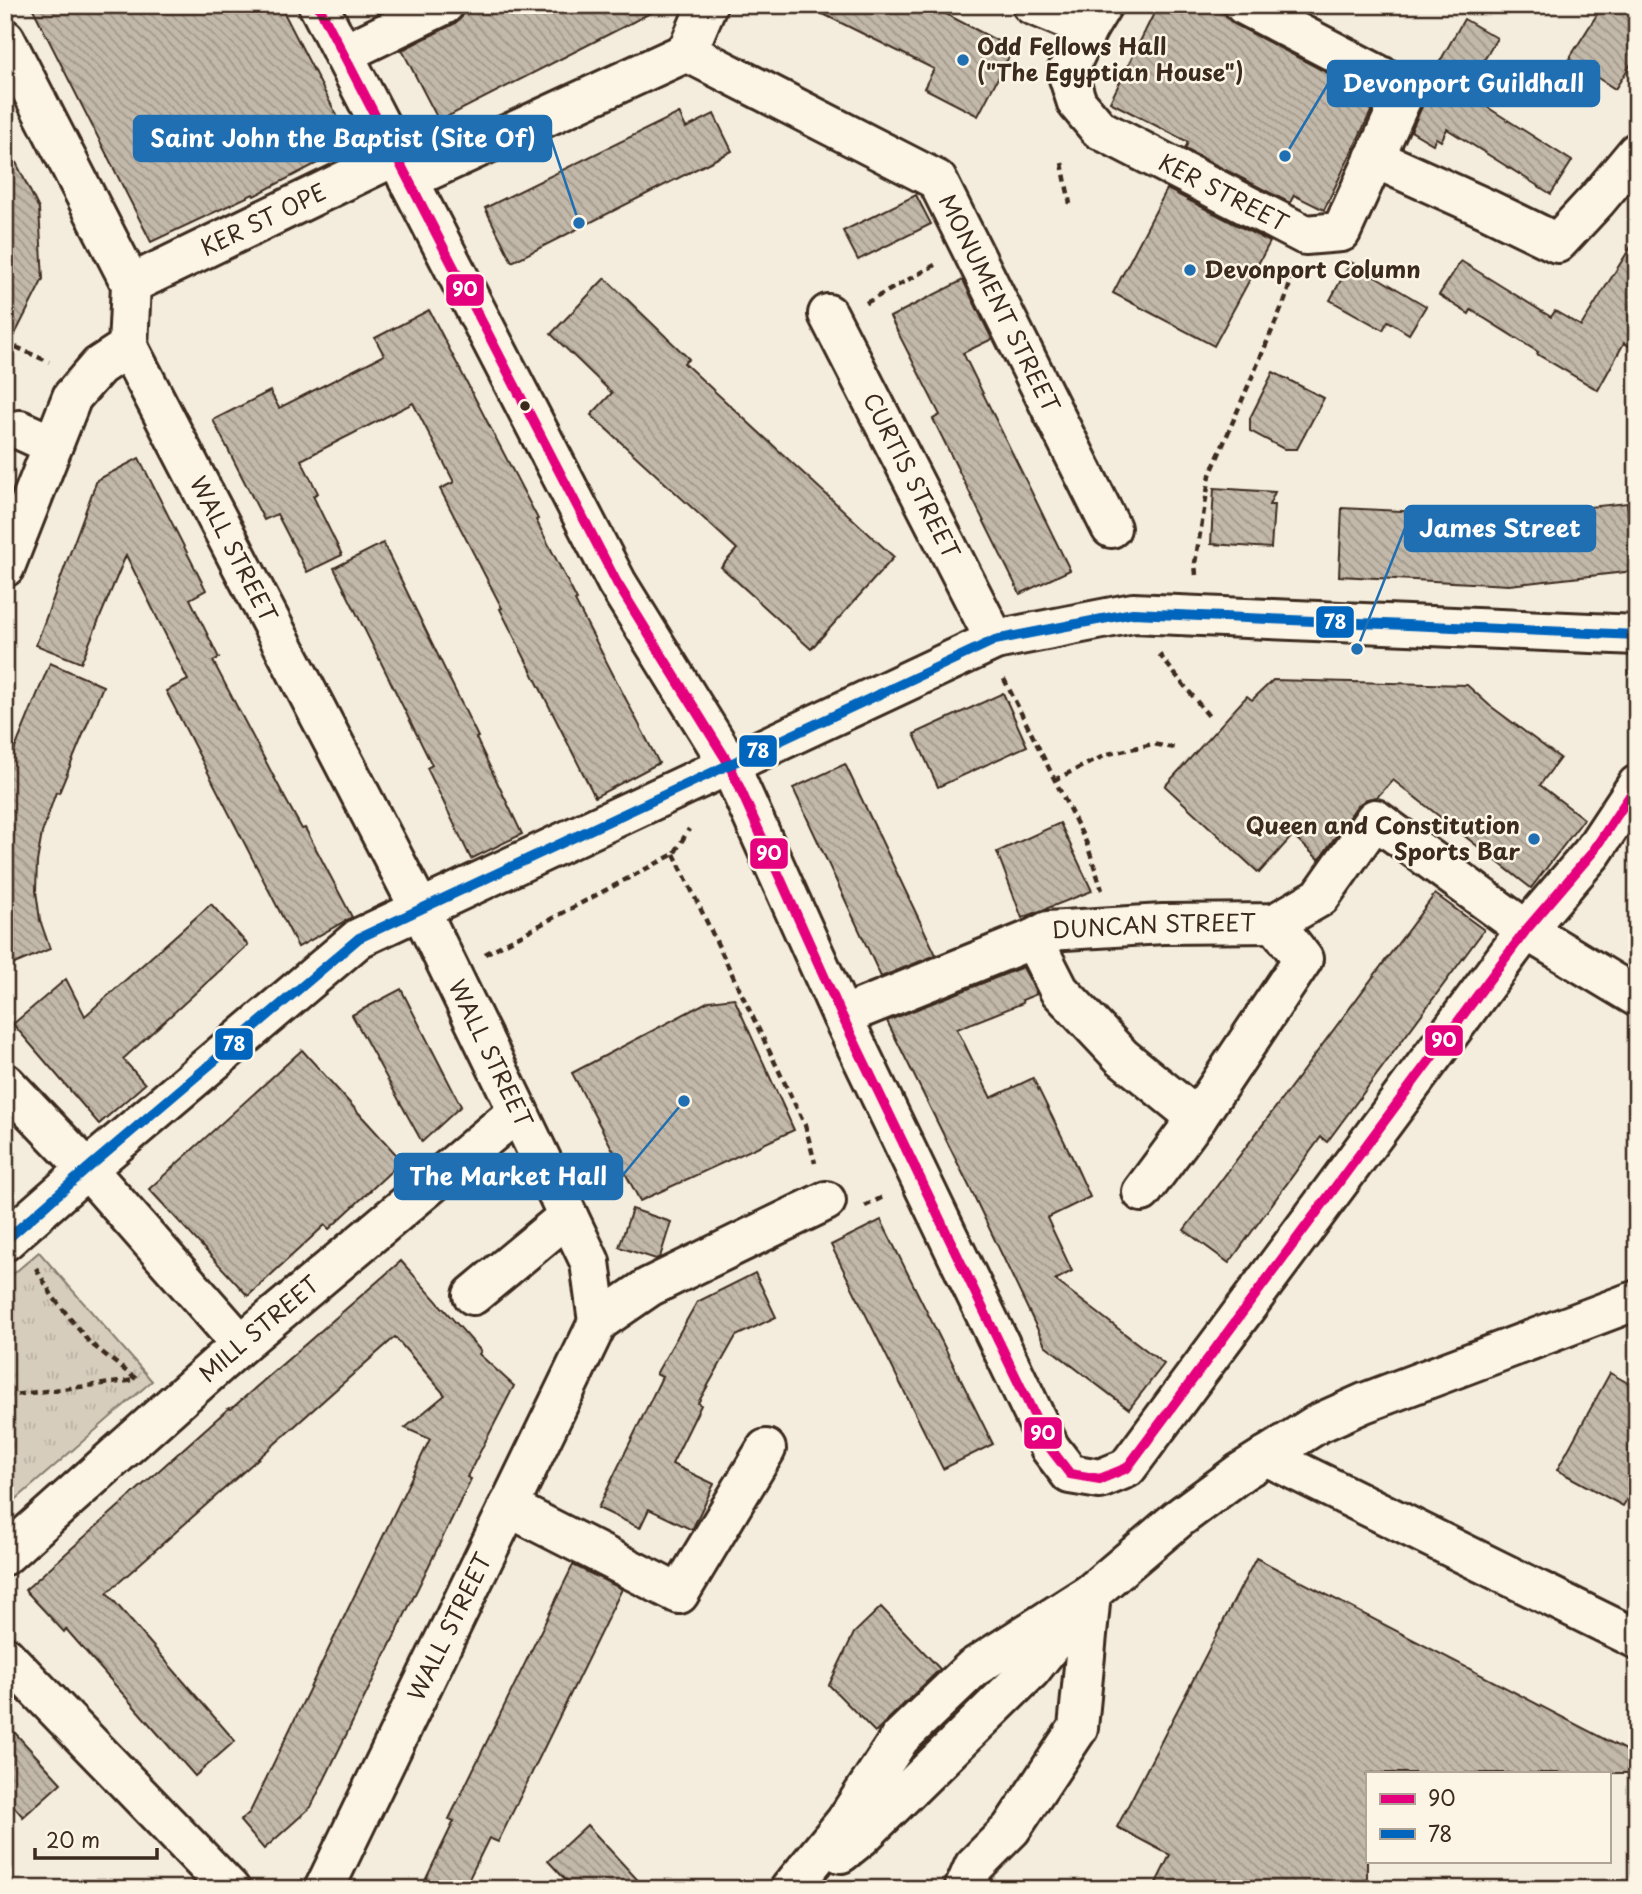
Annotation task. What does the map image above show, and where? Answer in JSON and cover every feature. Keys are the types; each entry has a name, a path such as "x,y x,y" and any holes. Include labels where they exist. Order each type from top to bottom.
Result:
{"street":[{"path":"318,5 617,583 729,764 842,1016 1050,1448 1070,1474 1100,1479 1127,1468 1526,930 1592,853 1637,785"},
{"path":"343,54 444,5"},
{"name":"KER STREET","path":"1032,5 1095,16 1067,72 1077,103 1099,129 1305,235 1340,232 1405,89 1295,17 1244,5"},
{"path":"402,168 687,52 705,6"},
{"path":"5,38 131,284 128,347 99,366 37,438 5,567"},
{"name":"MONUMENT STREET","path":"687,52 937,180 1111,528"},
{"path":"1374,158 1556,243 1636,154"},
{"name":"KER ST OPE","path":"131,284 402,168"},
{"name":"CURTIS STREET","path":"830,318 990,642"},
{"name":"WALL STREET","path":"128,347 421,911 518,1111 590,1262 598,1322 324,1889"},
{"path":"9,1238 359,938 990,642 1126,614 1637,635"},
{"name":"DUNCAN STREET","path":"842,1016 1048,931 1163,924 1275,923 1320,897 1375,819 1526,930"},
{"path":"1142,1192 1197,1118 1303,960 1275,923"},
{"path":"1526,930 1637,997"},
{"path":"1033,939 1059,990 1122,1057 1197,1118"},
{"path":"5,1083 87,1169 241,1344"},
{"name":"MILL STREET","path":"5,1555 241,1344 518,1111"},
{"path":"598,1322 649,1287 825,1201"},
{"path":"473,1295 568,1216"},
{"path":"790,1889 845,1822 900,1738 973,1668 1091,1593 1179,1518 1266,1456 1317,1424 1364,1402 1637,1300"},
{"path":"508,1507 679,1594 766,1449"},
{"path":"1266,1456 1637,1639"},
{"path":"797,1889 861,1837 1031,1670 1091,1593"},
{"path":"964,1889 974,1866 1011,1829 1078,1728 1091,1593"},
{"path":"5,1656 230,1889"}],"path":[{"path":"1062,163 1070,204"},
{"path":"1202,616 1195,564 1210,475 1285,300 1305,235"},
{"path":"830,318 970,247"},
{"path":"1126,614 1210,719"},
{"path":"990,642 1087,844 1104,896 1091,929"},
{"path":"1054,780 1108,754 1153,744 1175,748"},
{"path":"450,972 674,854 805,1125"},
{"path":"9,1238 89,1342 168,1409"},
{"path":"5,1396 137,1380"}],"green space":[{"path":"39,1252 152,1381 5,1509 5,1281"}],"building":[{"path":"31,5 280,5 352,145 254,196 253,194 151,242"},
{"path":"466,5 666,5 439,121 402,50 454,24 462,17"},
{"name":"Odd Fellows Hall (\"The Egyptian House\")","path":"805,5 929,5 1013,49 978,116 924,88 934,69"},
{"path":"1158,5 1208,5 1225,14 1234,24 1377,99 1324,210 1294,195 1290,203 1185,149 1188,142 1110,102"},
{"path":"1603,5 1637,5 1637,55 1615,89 1569,59"},
{"path":"1464,19 1497,38 1465,93 1572,161 1551,194 1447,129 1441,141 1436,138 1433,144 1411,131 1426,98 1427,84"},
{"path":"679,113 686,128 714,114 732,151 512,262 485,208"},
{"path":"5,140 39,209 43,279 5,354"},
{"name":"Devonport Column","path":"1167,189 1270,242 1214,346 1113,293"},
{"path":"916,195 931,224 858,260 843,231"},
{"path":"1637,237 1637,351 1624,343 1598,390 1471,310 1469,314 1439,295 1461,261 1551,317 1555,311 1581,326"},
{"path":"1351,262 1426,306 1409,334 1388,321 1383,330 1330,300"},
{"path":"605,278 689,359 684,363 894,557 811,649 721,567 737,549 591,415 612,393 551,334"},
{"path":"963,280 992,339 963,353 1070,570 1020,594 933,419 940,415 890,317"},
{"path":"429,310 538,519 536,520 577,600 575,601 659,763 595,797 440,489 454,482 413,403 301,460 318,493 313,496 342,555 307,572 277,514 264,520 213,420 270,391 279,408 384,355 375,338"},
{"path":"1273,372 1324,398 1297,449 1284,449 1250,431 1250,418"},
{"path":"139,458 206,590 190,599 219,658 213,661 286,800 302,829 305,828 352,917 298,947 166,691 188,680 126,555 81,663 36,645 97,480"},
{"path":"1214,488 1275,492 1269,505 1274,505 1271,548 1211,544"},
{"path":"1627,503 1634,571 1509,585 1339,576 1342,508 1501,516"},
{"path":"383,543 478,737 476,738 522,834 471,859 427,768 432,765 334,568"},
{"path":"50,663 103,686 59,793 56,792 42,833 36,891 40,920 50,949 5,968 5,773"},
{"path":"1273,680 1467,685 1489,705 1560,758 1540,785 1584,819 1531,888 1393,780 1377,797 1367,799 1357,806 1319,860 1293,835 1259,873 1165,786 1247,696 1252,700"},
{"path":"1003,693 1027,746 938,787 914,734"},
{"path":"845,764 936,955 881,977 793,788"},
{"path":"1060,823 1092,891 1022,918 997,852"},
{"path":"1435,894 1484,930 1327,1142 1321,1137 1229,1263 1184,1230"},
{"path":"211,904 248,945 123,1059 145,1084 99,1124 13,1024 66,979 85,1016"},
{"path":"1023,967 1037,994 1022,1000 1023,1003 957,1029 991,1098 1033,1078 1071,1155 1090,1197 1047,1218 1072,1271 1055,1280 1164,1364 1129,1409 1045,1345 887,1021"},
{"path":"401,989 461,1106 422,1142 352,1015"},
{"path":"734,998 794,1130 640,1201 572,1073 709,1001"},
{"path":"302,1050 402,1161 329,1229 325,1225 248,1296 149,1189"},
{"path":"632,1209 671,1222 660,1257 656,1259 619,1247"},
{"path":"881,1220 993,1444 943,1469 831,1245"},
{"path":"401,1261 481,1351 479,1354 514,1386 467,1477 471,1479 311,1807 264,1849 240,1821 250,1812 430,1439 405,1428 445,1395 395,1337 107,1593 235,1741 195,1776 66,1629 64,1632 25,1590 229,1408"},
{"path":"755,1273 776,1317 736,1336 698,1403 701,1405 672,1464 714,1484 692,1530 649,1509 640,1528 598,1508 662,1377 656,1374 697,1302"},
{"path":"1610,1373 1637,1388 1637,1482 1623,1506 1557,1470"},
{"path":"1256,1558 1637,1756 1637,1773 1366,1772 1367,1889 1153,1889 1170,1855 1117,1827"},
{"path":"573,1565 622,1589 498,1842 489,1838 464,1889 421,1889 454,1821 449,1819"},
{"path":"881,1607 940,1669 875,1732 829,1685 854,1633"},
{"path":"5,1722 61,1783 23,1817 5,1796"},
{"path":"587,1825 646,1889 574,1889 548,1861"}],"transit line":[{"name":"90","path":"318,5 617,583 729,764 842,1016 1050,1448 1070,1474 1100,1479 1127,1468 1526,930 1592,853 1637,785"},
{"name":"78","path":"5,1241 359,938 995,640 1133,613 1637,635"}],"place":[{"name":"Odd Fellows Hall (\"The Egyptian House\")","path":"963,60"},
{"name":"Devonport Guildhall","path":"1285,156"},
{"name":"Saint John the Baptist (Site Of)","path":"579,223"},
{"name":"Devonport Column","path":"1190,270"},
{"name":"James Street","path":"1357,649"},
{"name":"Queen and Constitution Sports Bar","path":"1534,839"},
{"name":"The Market Hall","path":"684,1101"}]}
